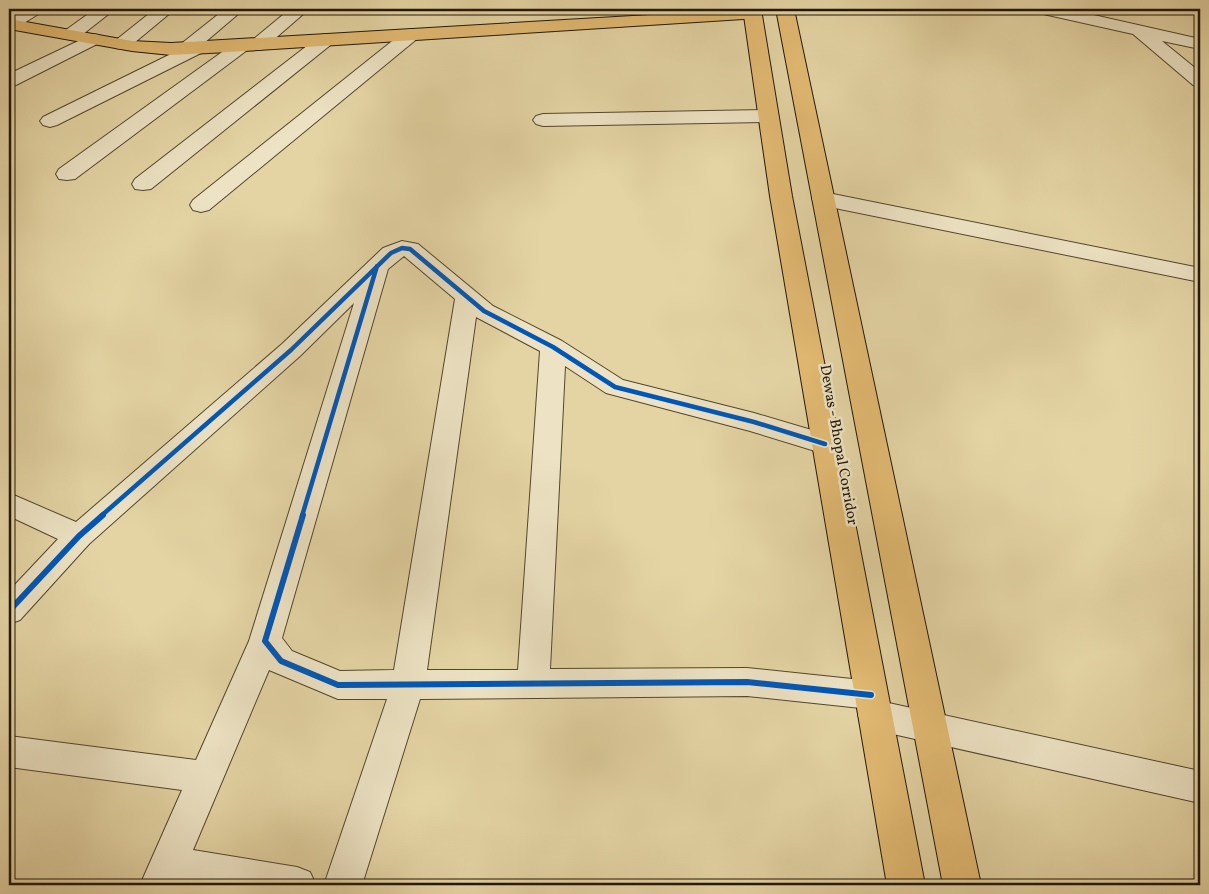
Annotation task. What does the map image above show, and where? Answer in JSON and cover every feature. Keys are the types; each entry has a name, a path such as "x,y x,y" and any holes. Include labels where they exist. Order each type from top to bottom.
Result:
{"main road":[{"path":"784,9 962,885"},
{"path":"9,24 122,44 192,48 753,11"},
{"name":"Dewas - Bhopal Corridor","path":"753,11 781,196 906,885"}],"street":[{"path":"9,24 34,9"},
{"path":"72,34 106,9"},
{"path":"122,44 166,9"},
{"path":"50,121 192,48 235,9"},
{"path":"67,174 300,9"},
{"path":"1045,9 1200,44"},
{"path":"1135,29 1200,81"},
{"path":"201,205 412,34"},
{"path":"9,81 94,38"},
{"path":"143,184 328,39"},
{"path":"543,120 768,116"},
{"path":"823,199 1200,275"},
{"path":"12,602 79,536 291,350 396,249 410,249 484,310 553,346 615,387 754,422 825,444"},
{"path":"297,885 164,874 265,640 377,266"},
{"path":"343,885 408,685 468,297"},
{"path":"533,683 553,346"},
{"path":"9,504 79,536"},
{"path":"265,640 281,660 338,685 747,682 873,705 931,728 1200,788"},
{"path":"9,751 206,777"}],"cycle path":[{"path":"9,611 79,536 291,350 391,253 402,248 410,249 484,311 553,347 615,387 754,422 825,444"},
{"path":"377,266 265,641 281,661 338,685 747,682 871,695"}]}
